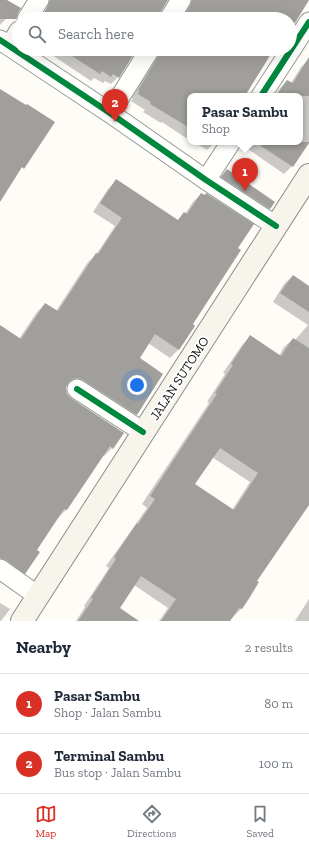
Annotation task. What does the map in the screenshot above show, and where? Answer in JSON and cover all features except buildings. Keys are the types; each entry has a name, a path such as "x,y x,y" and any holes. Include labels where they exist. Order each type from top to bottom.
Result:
{"main road":[{"name":"JALAN SUTOMO","path":"22,621 309,175"}],"street":[{"path":"31,12 39,0"},
{"path":"174,12 182,0"},
{"path":"297,40 309,22"},
{"path":"33,56 110,114 276,226"},
{"path":"110,114 146,56"},
{"path":"263,93 287,56"},
{"path":"206,180 229,145"},
{"path":"77,389 144,432"},
{"path":"0,569 38,596"}],"cycle path":[{"path":"297,40 309,22"},
{"path":"0,40 12,48"},
{"path":"24,56 276,226"},
{"path":"263,93 287,56"},
{"path":"77,389 143,432"}],"place":[{"name":"Terminal Sambu","path":"115,122"},
{"name":"Pasar Sambu","path":"245,191"}]}
